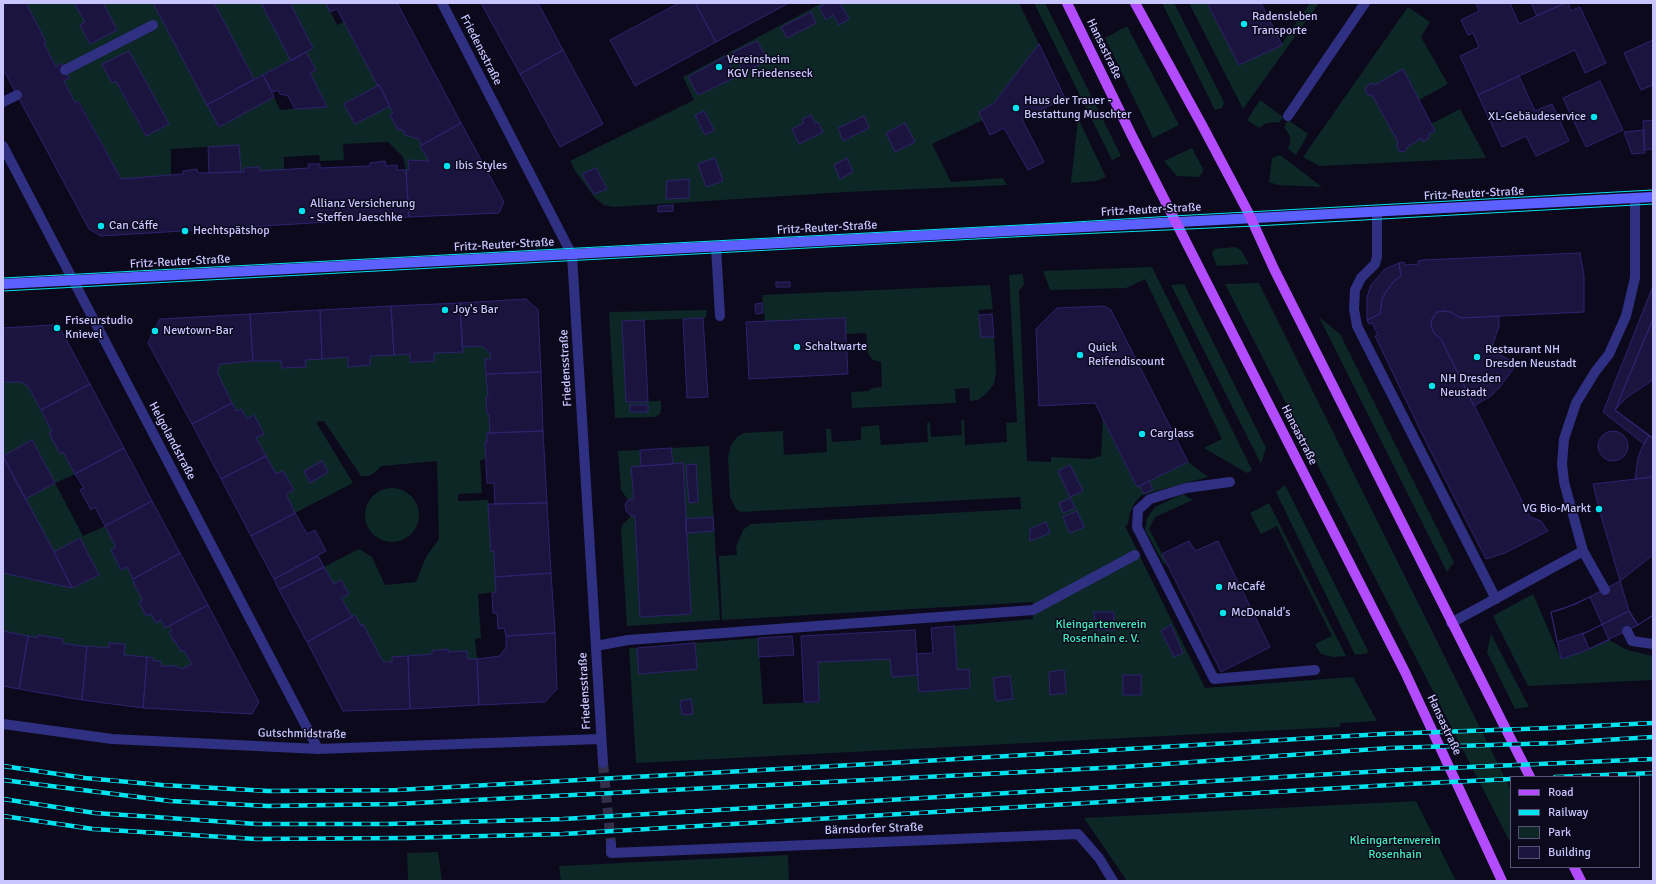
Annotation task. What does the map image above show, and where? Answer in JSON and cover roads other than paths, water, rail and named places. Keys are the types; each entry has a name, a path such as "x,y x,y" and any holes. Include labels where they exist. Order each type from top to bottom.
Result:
{"main road":[{"name":"Hansastraße","path":"1067,3 1176,222 1405,672 1502,881"},
{"path":"1135,3 1251,218 1274,269 1451,623 1529,776"},
{"name":"Fritz-Reuter-Straße","path":"3,284 1653,197"},
{"path":"1574,868 1581,881"}],"street":[{"name":"Friedensstraße","path":"442,3 572,254 603,763"},
{"path":"1288,116 1366,3"},
{"path":"65,70 153,25"},
{"path":"3,102 17,95"},
{"name":"Helgolandstraße","path":"3,146 318,749"},
{"path":"1605,590 1583,551 1564,482 1562,464 1564,439 1576,403 1591,377 1609,354 1626,316 1635,278 1635,198"},
{"path":"1377,212 1377,257 1375,264 1361,278 1355,290 1354,309 1358,326 1496,599"},
{"path":"716,247 720,316"},
{"path":"1230,482 1186,488 1150,499 1138,510 1137,528 1214,679 1315,670"},
{"path":"1451,623 1583,551"},
{"path":"596,646 628,640 1033,610 1135,555"},
{"path":"1626,631 1632,641 1653,644"},
{"name":"Gutschmidstraße","path":"3,724 112,740 318,749 601,739"},
{"name":"Bärnsdorfer Straße","path":"611,848 1078,834 1099,858 1113,881"}],"tunnel":[{"path":"603,763 611,844"}],"tram line":[{"path":"3,278 1059,223 1653,190"},
{"path":"3,291 1653,204"}],"railway":[{"path":"3,766 85,778 162,785 269,791 397,790 1383,734 1653,723"},
{"path":"3,780 170,801 268,806 396,804 1122,767 1390,748 1557,743 1653,737"},
{"path":"3,799 95,813 257,824 387,824 563,819 1401,770 1653,759"},
{"path":"1580,776 1653,773"},
{"path":"3,816 93,829 256,839 406,838 563,834 1510,779"}],"place":[{"name":"Radensleben Transporte","path":"1244,24"},
{"name":"Vereinsheim KGV Friedenseck","path":"719,67"},
{"name":"Haus der Trauer - Bestattung Muschter","path":"1016,108"},
{"name":"XL-Gebäudeservice","path":"1594,117"},
{"name":"Ibis Styles","path":"447,166"},
{"name":"Allianz Versicherung - Steffen Jaeschke","path":"302,211"},
{"name":"Can Cáffe","path":"101,226"},
{"name":"Hechtspätshop","path":"185,231"},
{"name":"Joy's Bar","path":"445,310"},
{"name":"Friseurstudio Knievel","path":"57,328"},
{"name":"Newtown-Bar","path":"155,331"},
{"name":"Schaltwarte","path":"797,347"},
{"name":"Quick Reifendiscount","path":"1080,355"},
{"name":"Restaurant NH Dresden Neustadt","path":"1477,357"},
{"name":"NH Dresden Neustadt","path":"1432,386"},
{"name":"Carglass","path":"1142,434"},
{"name":"VG Bio-Markt","path":"1599,509"},
{"name":"McCafé","path":"1219,587"},
{"name":"McDonald's","path":"1223,613"}],"park label":[{"name":"Kleingartenverein Rosenhain e. V.","path":"1101,632"},
{"name":"Kleingartenverein Rosenhain","path":"1395,848"}]}
